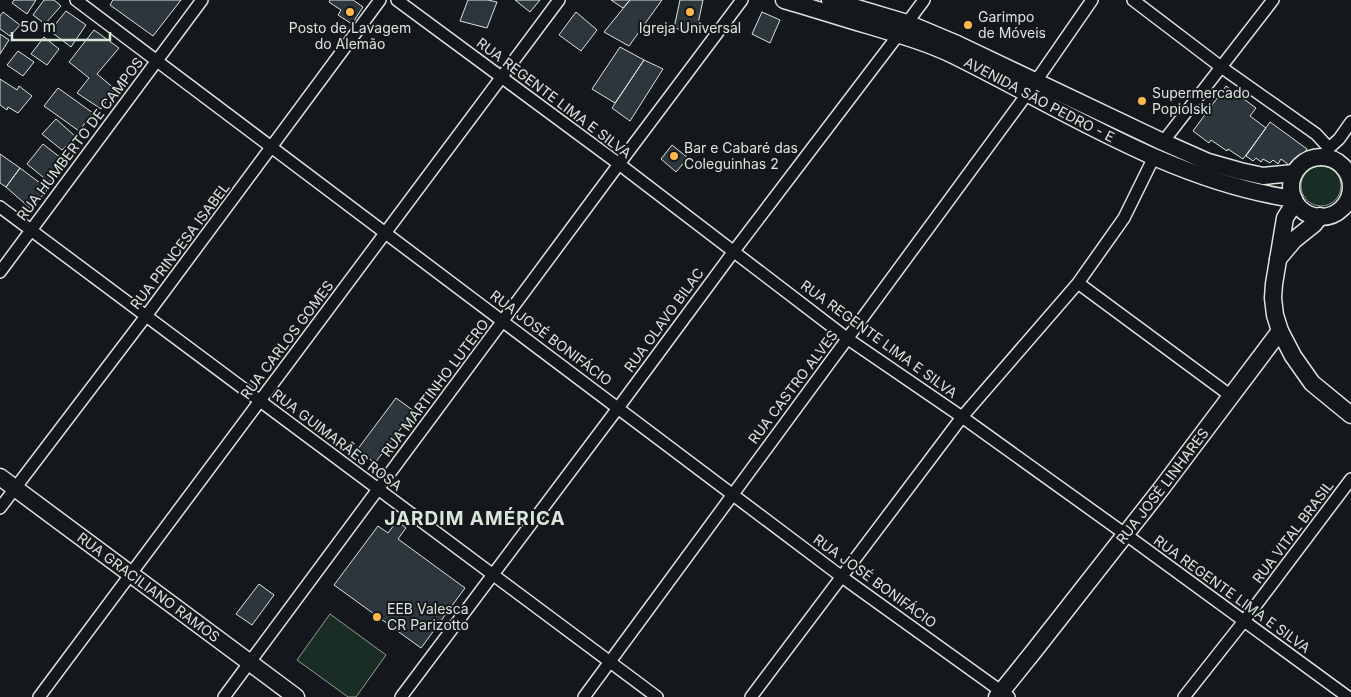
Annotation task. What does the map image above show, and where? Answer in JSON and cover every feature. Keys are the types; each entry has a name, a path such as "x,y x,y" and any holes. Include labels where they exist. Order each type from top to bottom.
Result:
{"street":[{"name":"RUA JOSÉ BONIFÁCIO","path":"76,0 842,577 1002,695"},
{"name":"RUA HUMBERTO DE CAMPOS","path":"0,272 202,0"},
{"name":"RUA PRINCESA ISABEL","path":"0,508 146,316 380,0"},
{"name":"RUA REGENTE LIMA E SILVA","path":"397,0 734,251 848,339 962,417 1348,697"},
{"name":"RUA CARLOS GOMES","path":"39,697 559,0"},
{"name":"RUA MARTINHO LUTERO","path":"224,697 618,164 742,0"},
{"name":"AVENIDA SÃO PEDRO - E","path":"784,0 903,29"},
{"name":"AVENIDA SÃO PEDRO - E","path":"830,0 903,29 921,42 1208,162 1263,176 1294,173"},
{"name":"RUA OLAVO BILAC","path":"401,697 924,0"},
{"name":"RUA CASTRO ALVES","path":"584,697 1031,88 1092,0"},
{"path":"1133,0 1221,67 1316,134 1330,153 1349,172 1350,190 1347,206 1328,215 1310,214 1302,210 1295,201 1291,190 1294,173 1307,160 1324,157 1330,153 1351,122"},
{"path":"1163,142 1273,0"},
{"name":"AVENIDA SÃO PEDRO - E","path":"1031,88 1154,157 1214,181 1295,201"},
{"path":"751,697 962,417 1078,283 1124,218 1154,157"},
{"path":"1295,201 1285,218 1278,259 1274,298 1275,314 1280,331 1293,356 1312,383 1351,415"},
{"name":"RUA GUIMARÃES ROSA","path":"0,207 657,697"},
{"path":"1278,259 1294,240 1314,224 1320,216"},
{"path":"1078,283 1231,396"},
{"name":"RUA JOSÉ LINHARES","path":"1002,695 1280,331"},
{"name":"RUA GRACILIANO RAMOS","path":"0,477 296,697"},
{"name":"RUA VITAL BRASIL","path":"1184,697 1351,479"}],"green space":[{"path":"1321,166 1335,172 1341,186 1335,200 1321,206 1307,200 1301,186 1307,172"},
{"path":"330,614 386,655 356,697 348,697 297,660"}],"building":[{"path":"14,0 36,0 27,14 12,3"},
{"path":"44,0 54,0 61,6 45,24 33,15"},
{"path":"113,0 181,0 153,36 110,5"},
{"name":"Posto de Lavagem do Alemão","path":"330,0 353,0 363,7 352,24 338,15 341,10 329,2"},
{"path":"468,0 497,2 487,28 460,21"},
{"path":"515,0 540,0 530,12"},
{"path":"611,0 630,0 623,8"},
{"path":"630,0 662,0 629,46 604,32"},
{"path":"680,0 703,0 696,33 674,28"},
{"path":"66,11 86,25 71,47 50,31"},
{"path":"3,12 20,25 10,36 0,29 0,16"},
{"path":"576,12 597,30 581,51 559,35"},
{"path":"762,12 780,20 770,43 752,34"},
{"path":"94,30 119,48 97,74 115,89 101,109 77,93 89,78 69,62"},
{"path":"0,34 9,40 0,54"},
{"path":"44,37 59,49 47,65 31,54"},
{"path":"620,47 644,60 615,103 592,89"},
{"path":"18,51 34,62 23,76 7,65"},
{"path":"644,60 663,69 630,121 612,108"},
{"path":"0,79 17,90 19,86 32,96 18,113 8,107 7,110 0,105"},
{"path":"1226,86 1256,108 1250,116 1266,128 1243,159 1211,140 1209,143 1193,131"},
{"path":"58,88 93,113 79,131 44,106"},
{"path":"56,119 76,137 62,150 42,134"},
{"path":"1270,122 1307,149 1293,168 1281,159 1278,164 1273,160 1270,163 1263,159 1261,162 1256,158 1253,161 1246,156"},
{"path":"43,144 66,162 49,182 27,164"},
{"path":"672,145 688,158 676,172 661,159"},
{"path":"0,154 20,168 6,187 0,183"},
{"path":"20,168 48,189 31,209 6,187"},
{"path":"396,398 414,411 375,463 357,450"},
{"path":"397,521 406,528 398,539 465,588 421,648 334,585 378,526 388,533"},
{"path":"259,584 274,595 252,625 236,614"}],"place":[{"name":"Posto de Lavagem do Alemão","path":"350,12"},
{"name":"Igreja Universal","path":"690,12"},
{"name":"Garimpo de Móveis","path":"968,25"},
{"name":"Supermercado Popiolski","path":"1142,101"},
{"name":"Bar e Cabaré das Coleguinhas 2","path":"674,156"},
{"name":"EEB Valesca CR Parizotto","path":"377,617"}],"district":[{"name":"JARDIM AMÉRICA","path":"475,518"}]}
